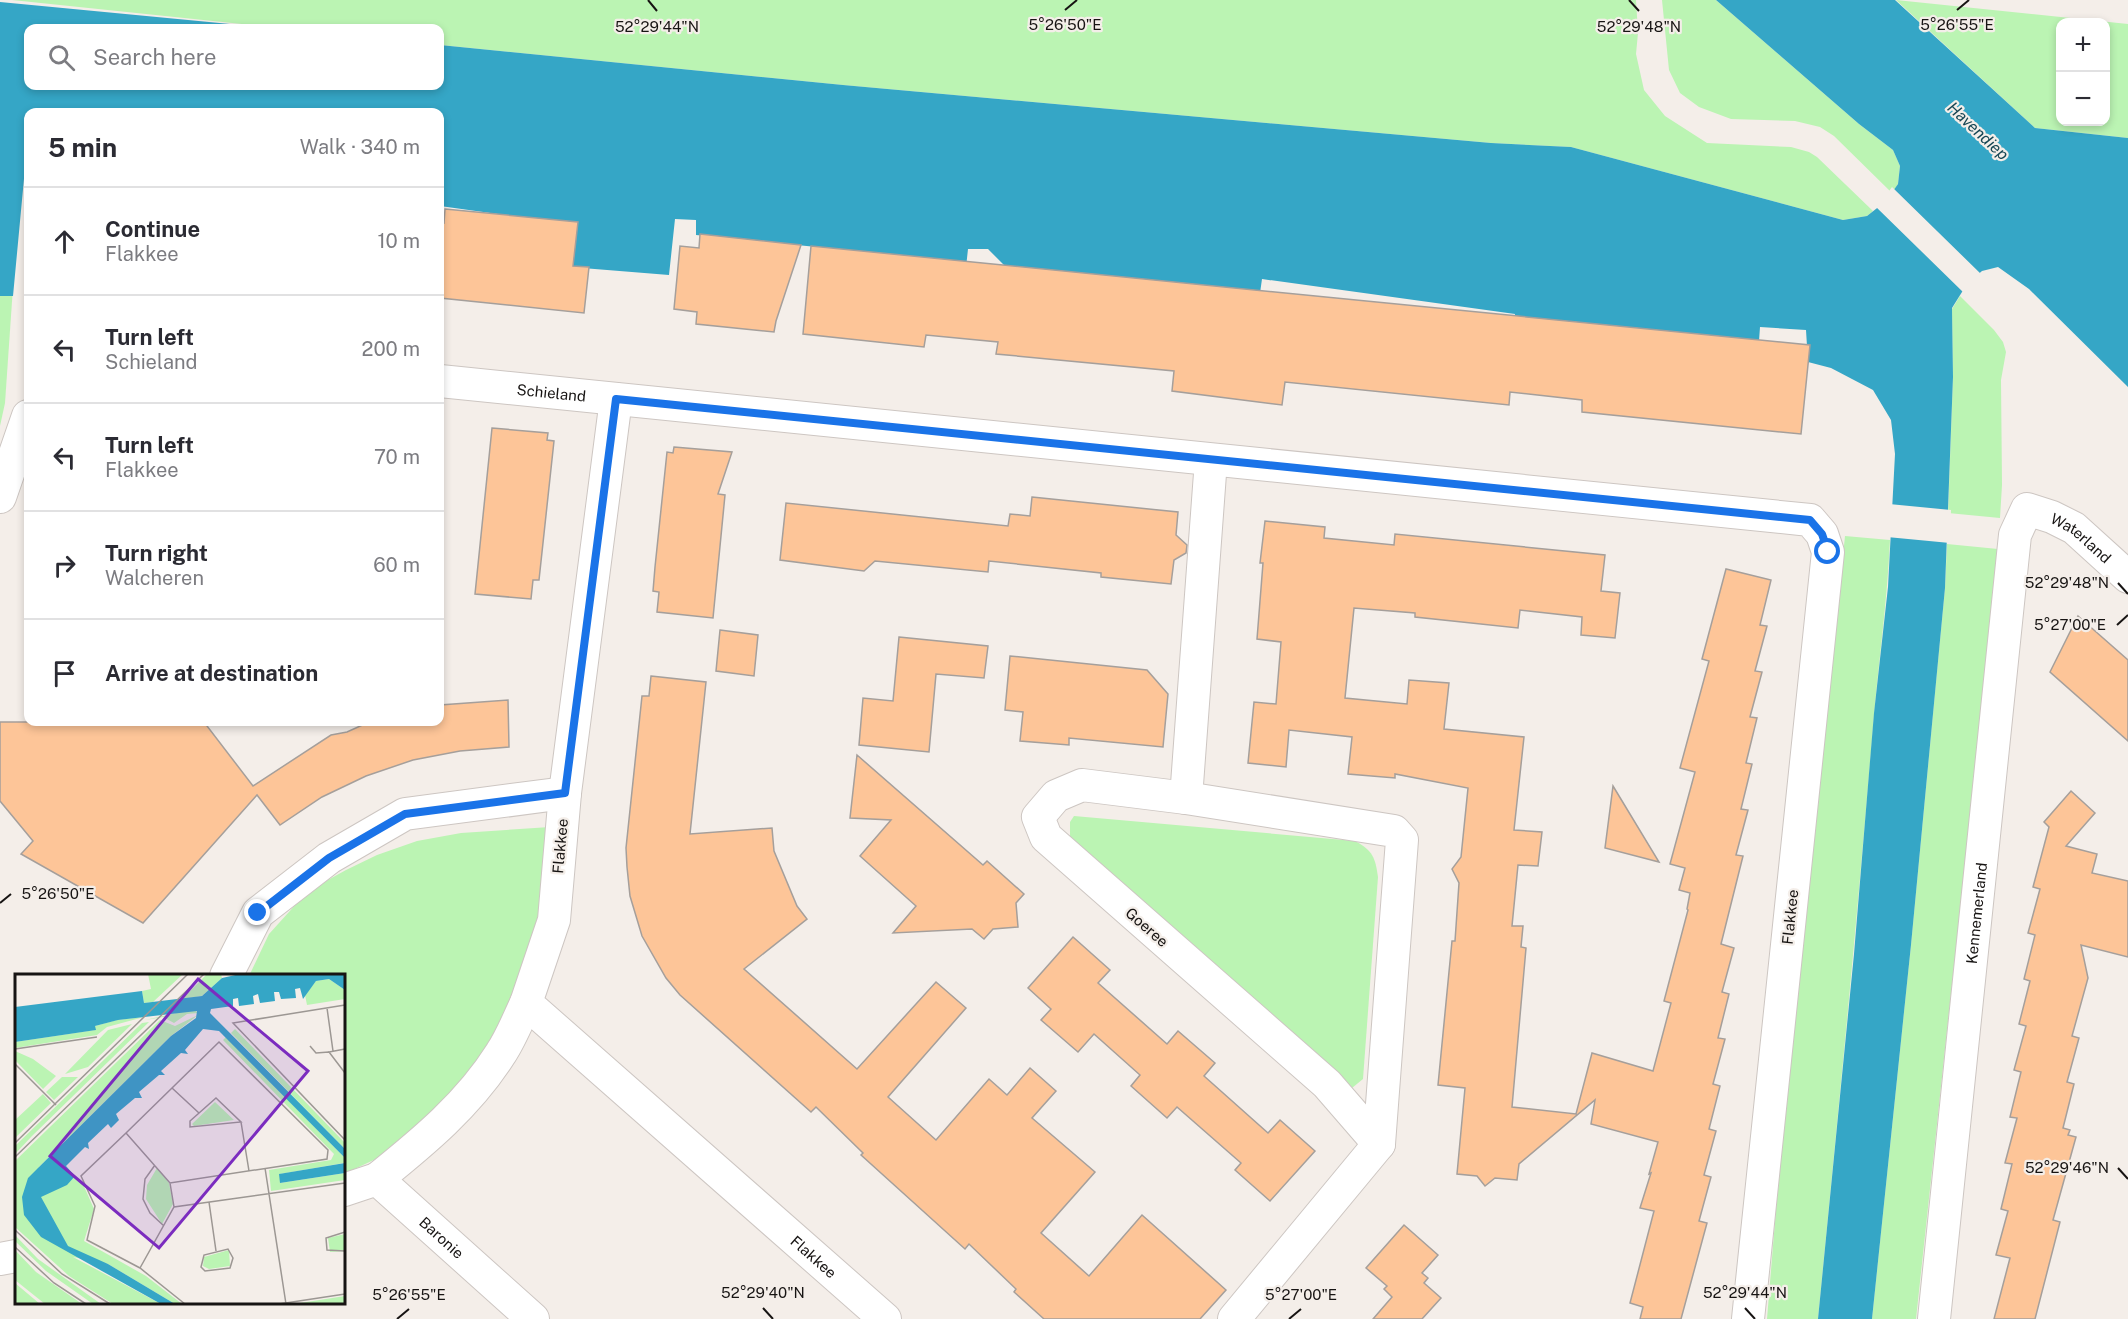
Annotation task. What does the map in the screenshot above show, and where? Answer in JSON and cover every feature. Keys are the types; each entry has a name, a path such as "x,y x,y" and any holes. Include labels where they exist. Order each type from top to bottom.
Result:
{"street":[{"name":"Schieland","path":"444,381 1810,520"},
{"name":"Flakkee","path":"377,1179 425,1140 465,1100 502,1053 526,1003 554,920 565,793 616,399"},
{"path":"0,497 24,428"},
{"path":"1186,798 1211,460"},
{"name":"Waterland","path":"2027,509 2052,517 2074,528 2128,577"},
{"name":"Kennemerland","path":"1934,1319 2015,535 2027,509"},
{"name":"Flakkee","path":"1748,1319 1828,552 1822,534 1810,520"},
{"name":"Goeree","path":"1082,785 1186,798 1394,831 1402,840 1379,1144 1327,1084 1046,837 1038,817 1056,796 1082,785"},
{"path":"227,974 258,913 329,858 405,814 565,793"},
{"name":"Flakkee","path":"526,1003 885,1319"},
{"path":"1234,1319 1379,1144"},
{"path":"345,1190 377,1179"},
{"name":"Baronie","path":"377,1179 533,1319"},
{"path":"0,1258 15,1256"}],"green space":[{"path":"12,0 1636,0 1638,33 1636,54 1644,90 1665,116 1707,143 1791,147 1809,152 1873,211 1867,216 1843,220 1571,147 1491,143 843,85 444,45 444,24 241,24"},
{"path":"1662,0 1716,0 1859,124 1893,150 1900,166 1898,184 1892,193 1834,136 1820,127 1795,121 1731,119 1699,107 1680,93 1669,70"},
{"path":"1896,0 2070,18 2056,18 2056,126 2110,126 2110,22 2128,24 2128,138 2035,128"},
{"path":"0,241 15,258 5,403 0,426"},
{"path":"1960,296 1994,330 2003,342 2006,352 2001,380 2000,518 1948,513 1953,377 1952,309"},
{"path":"1845,536 1890,540 1818,1319 1767,1319 1776,1209"},
{"path":"1947,544 1998,549 1996,575 1916,1319 1872,1319 1911,945 1945,588"},
{"path":"1074,816 1355,841 1366,848 1374,859 1378,877 1363,1079 1352,1088 1070,838 1070,822"},
{"path":"550,827 542,898 517,1004 484,1058 397,1149 345,1174 345,974 250,974 269,934 298,902 317,886 377,855 417,841 461,833"}],"water":[{"name":"Havendiep","path":"1716,0 1895,0 2035,128 2128,138 2128,387 2029,289 1998,267 1982,271 1967,284 1952,308 1953,377 1945,588 1872,1319 1818,1319 1854,954 1874,713 1888,587 1895,454 1891,420 1873,390 1831,368 1808,362 1806,330 1760,327 1759,341 1511,361 1515,314 1262,279 1254,335 1006,267 988,249 968,249 962,304 926,258 696,235 696,220 675,219 669,275 570,267 576,225 444,207 444,108 24,108 24,179 13,296 0,296 0,2 229,24 24,24 24,90 444,90 444,45 843,85 1491,143 1571,147 1843,220 1867,216 1886,201 1898,184 1900,166 1893,150 1859,124"}],"pier":[{"path":"1892,187 1982,275 1964,293 1875,206"},
{"path":"1889,504 1951,510 1950,543 1887,537"}],"building":[{"path":"445,209 578,222 573,266 589,267 584,313 444,298"},
{"path":"700,234 801,245 774,332 696,324 697,312 674,309 680,246 699,248"},
{"path":"811,246 1810,345 1801,434 1582,412 1582,400 1510,392 1509,405 1285,382 1282,405 1172,391 1174,371 996,354 998,342 926,335 924,347 803,334"},
{"path":"492,428 548,433 547,440 554,441 539,580 533,580 531,599 475,594"},
{"path":"674,447 732,452 718,494 725,495 713,618 657,612 659,592 653,591 655,567 667,452 673,453"},
{"path":"1032,497 1178,512 1176,535 1187,545 1186,553 1174,560 1171,584 1101,577 1101,573 989,561 988,572 875,561 864,571 780,560 786,503 1008,526 1010,514 1030,516"},
{"path":"1265,521 1325,527 1324,538 1394,545 1395,534 1605,555 1601,591 1620,593 1615,638 1581,635 1582,617 1520,610 1518,628 1415,617 1415,613 1354,608 1345,698 1407,704 1409,680 1449,683 1444,729 1524,737 1514,830 1542,832 1538,866 1518,865 1512,926 1523,926 1521,947 1526,948 1512,1107 1576,1114 1592,1053 1653,1071 1671,1003 1664,1001 1688,910 1690,893 1679,890 1685,868 1670,864 1695,772 1680,768 1709,661 1702,659 1726,569 1771,580 1760,625 1767,626 1755,671 1762,672 1750,717 1757,718 1746,763 1752,764 1741,809 1748,810 1736,855 1743,856 1721,944 1734,948 1722,992 1729,994 1718,1038 1725,1039 1713,1084 1720,1086 1709,1129 1716,1131 1704,1175 1711,1177 1699,1221 1707,1223 1681,1319 1640,1319 1643,1307 1630,1303 1654,1211 1640,1208 1658,1142 1591,1124 1595,1100 1519,1164 1517,1180 1495,1178 1485,1186 1477,1176 1457,1174 1465,1088 1438,1085 1452,941 1455,941 1459,883 1452,869 1461,857 1468,788 1395,774 1395,778 1348,774 1352,737 1289,730 1286,767 1248,763 1254,702 1276,704 1281,642 1257,639 1263,563 1260,563"},
{"path":"2078,616 2128,660 2128,741 2050,672"},
{"path":"720,630 758,635 754,676 716,671"},
{"path":"899,637 988,646 984,678 936,674 929,752 859,745 863,698 893,701"},
{"path":"1010,656 1147,670 1168,694 1163,747 1069,738 1069,745 1020,741 1023,712 1005,710"},
{"path":"651,676 706,682 690,834 772,828 774,851 797,906 807,919 744,969 857,1069 936,982 966,1008 888,1097 936,1140 989,1079 1007,1095 1030,1068 1056,1091 1032,1118 1095,1172 1041,1233 1089,1276 1142,1215 1226,1290 1200,1319 1044,1319 1014,1292 1016,1289 969,1244 965,1249 861,1155 863,1153 816,1107 811,1112 680,995 666,978 642,936 630,896 627,867 626,848 642,696 649,696"},
{"path":"508,700 509,747 460,751 413,760 366,776 322,797 280,825 257,795 143,923 21,854 33,841 0,801 0,722 24,722 24,726 207,726 253,786 331,735 347,732 360,726 444,726 444,705"},
{"path":"857,755 983,865 987,861 1024,894 1016,903 1018,927 993,929 984,939 972,929 893,933 916,906 860,856 891,820 850,818"},
{"path":"1613,786 1659,862 1605,848"},
{"path":"2071,791 2095,813 2066,846 2097,854 2092,873 2128,881 2128,957 2081,945 2088,978 2072,1036 2079,1038 2067,1082 2074,1084 2063,1128 2070,1130 2068,1135 2076,1137 2053,1220 2060,1222 2035,1319 1994,1319 2010,1258 1996,1255 2008,1211 2001,1209 2012,1164 2005,1163 2017,1118 2010,1117 2021,1072 2014,1070 2026,1026 2019,1024 2030,981 2024,979 2035,935 2028,933 2040,889 2033,887 2049,827 2044,822"},
{"path":"1073,937 1110,970 1098,983 1167,1044 1178,1031 1215,1063 1204,1076 1268,1133 1280,1120 1315,1151 1270,1201 1235,1170 1241,1163 1177,1107 1167,1118 1131,1086 1140,1075 1094,1034 1078,1052 1041,1020 1051,1009 1028,988"},
{"path":"1404,1225 1438,1255 1422,1273 1428,1278 1424,1283 1441,1298 1422,1319 1373,1319 1392,1297 1384,1289 1387,1286 1366,1268"}],"route":[{"path":"258,913 329,858 405,814 565,793 616,399 1810,520 1822,534 1828,552"}]}
